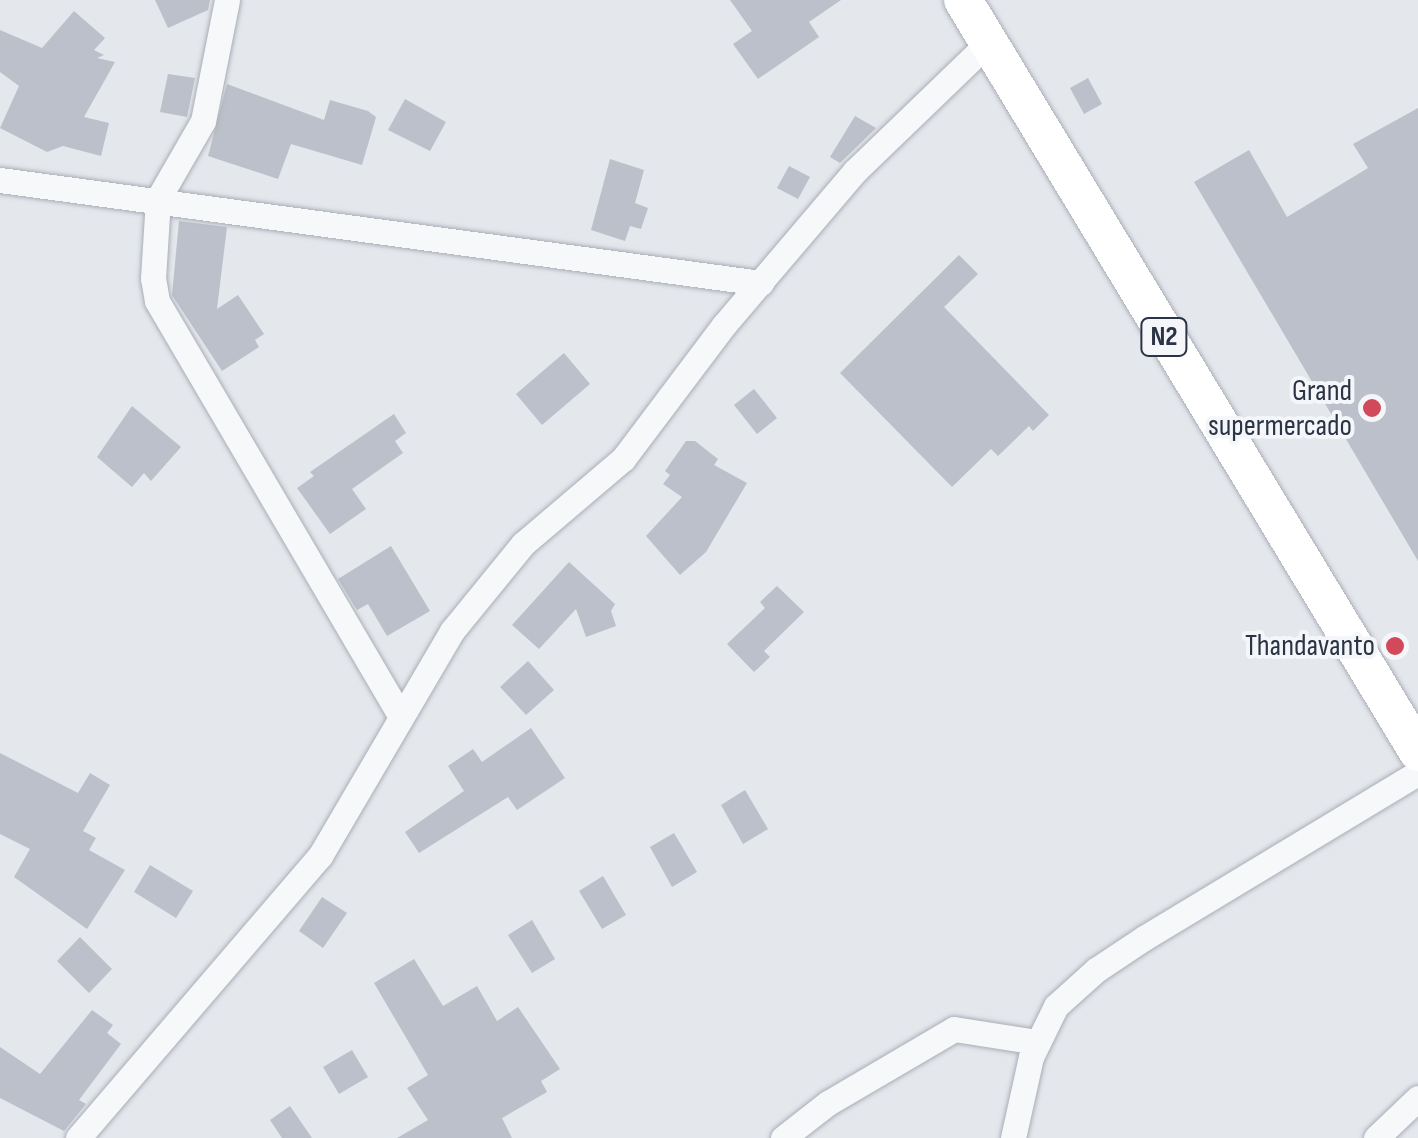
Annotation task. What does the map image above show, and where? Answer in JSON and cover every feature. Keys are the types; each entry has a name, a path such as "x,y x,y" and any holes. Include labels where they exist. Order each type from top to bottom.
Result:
{"main road":[{"name":"N2","path":"963,0 1418,752"}],"street":[{"path":"226,0 203,121 158,198 153,278 158,300 400,716"},
{"path":"78,1138 320,856 452,631 523,544 622,460 855,171 989,42"},
{"path":"0,180 158,198 761,283"},
{"path":"1012,1138 1036,1042 1056,1006 1096,970 1418,774"},
{"path":"783,1138 828,1103 954,1029 1036,1042"},
{"path":"1376,1138 1418,1098"}],"building":[{"path":"155,0 210,0 208,10 168,28"},
{"path":"730,0 841,0 809,22 819,37 758,79 733,44 752,31"},
{"path":"74,11 105,38 94,50 104,55 97,58 115,62 84,117 109,123 101,156 63,146 47,152 0,128 19,86 0,72 0,30 42,48"},
{"path":"168,74 195,78 187,117 160,112"},
{"path":"1088,78 1102,104 1084,114 1070,88"},
{"path":"227,84 324,120 330,100 368,111 376,117 362,165 291,144 278,179 208,156"},
{"path":"405,99 446,122 430,151 388,130"},
{"name":"Grand supermercado","path":"1418,108 1418,561 1194,182 1249,150 1287,217 1368,168 1353,144"},
{"path":"855,116 876,128 840,163 830,157"},
{"path":"610,159 644,170 635,203 648,208 641,229 630,226 625,241 591,230"},
{"path":"789,166 810,177 798,199 777,188"},
{"path":"179,221 227,227 217,309 238,295 264,334 255,340 259,347 222,371 172,295"},
{"path":"959,255 978,274 944,307 1049,415 1033,431 1029,426 998,456 991,449 952,487 840,373"},
{"path":"564,353 590,384 542,425 516,394"},
{"path":"754,389 777,418 757,434 734,405"},
{"path":"132,406 181,447 151,481 144,473 132,487 97,457"},
{"path":"394,414 406,433 395,441 403,453 352,489 366,509 330,534 297,488 314,476 310,472"},
{"path":"686,441 695,441 718,459 714,465 747,483 706,552 680,575 646,536 682,497 663,484 670,475 665,471"},
{"path":"391,546 430,611 387,636 368,604 357,610 338,579"},
{"path":"569,562 615,604 611,611 616,626 586,637 576,609 539,649 512,625"},
{"path":"777,586 804,612 764,651 770,657 754,672 727,644 765,608 760,602"},
{"path":"528,661 554,690 526,715 500,687"},
{"path":"531,728 565,778 517,810 508,797 419,853 405,832 464,791 448,766 473,749 482,762"},
{"path":"0,753 78,793 90,773 110,785 83,831 96,838 89,850 125,870 87,929 14,877 30,849 0,834"},
{"path":"745,790 768,829 743,844 721,805"},
{"path":"674,833 697,872 672,887 650,847"},
{"path":"150,865 193,891 176,918 134,892"},
{"path":"603,876 626,915 602,929 579,891"},
{"path":"322,897 347,913 323,948 299,931"},
{"path":"532,920 555,959 532,973 508,935"},
{"path":"80,937 112,969 89,993 57,961"},
{"path":"414,959 443,1006 477,986 497,1021 518,1007 560,1069 541,1081 547,1092 502,1118 512,1138 397,1138 428,1120 407,1088 428,1075 374,983"},
{"path":"92,1010 113,1025 107,1033 121,1044 79,1100 86,1104 64,1131 0,1098 0,1047 40,1074"},
{"path":"352,1050 368,1077 339,1094 323,1067"},
{"path":"290,1106 312,1138 282,1138 270,1120"}],"place":[{"name":"Grand supermercado","path":"1372,408"},
{"name":"Thandavanto","path":"1395,646"}]}
